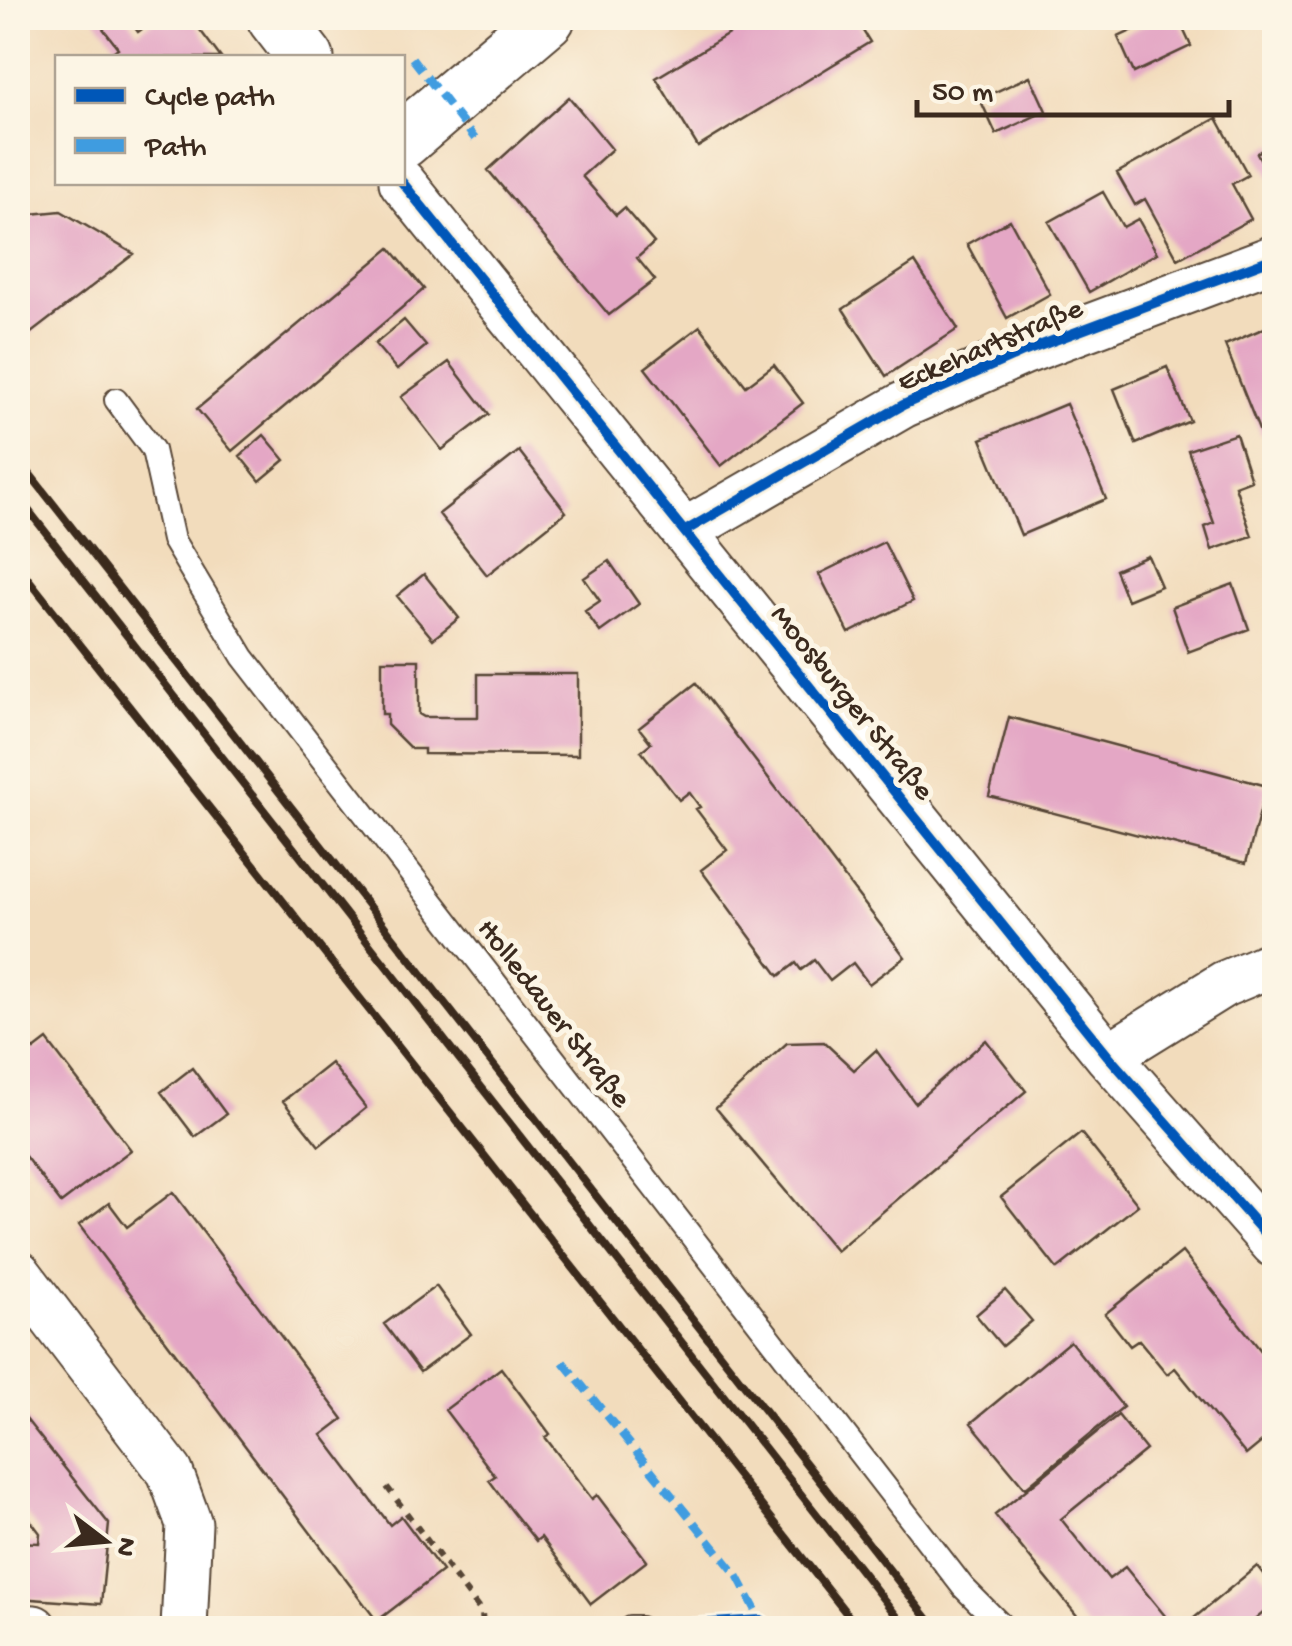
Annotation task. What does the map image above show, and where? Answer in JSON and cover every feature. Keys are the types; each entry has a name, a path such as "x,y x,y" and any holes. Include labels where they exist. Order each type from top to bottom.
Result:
{"main road":[{"path":"276,18 304,55"},
{"path":"405,138 546,18"}],"street":[{"name":"Moosburger Straße","path":"404,185 1108,1056 1274,1244"},
{"name":"Eckehartstraße","path":"684,532 903,405 1023,352 1274,258"},
{"path":"1108,1056 1224,984 1274,963"},
{"path":"18,1273 170,1472 189,1524 184,1628"},
{"path":"18,1627 34,1628"}],"lane":[{"name":"Holledauer Straße","path":"116,400 153,450 173,540 243,657 963,1587 1004,1628"},
{"path":"630,1628 640,1628"}],"path":[{"path":"387,1488 482,1612 483,1628"}],"building":[{"path":"95,18 128,18 138,32 157,18 191,18 219,55 109,55 118,48"},
{"path":"755,18 855,18 870,42 698,147 656,78"},
{"path":"1159,18 1178,18 1191,46 1134,73 1118,37"},
{"path":"1030,76 1046,111 996,134 980,99"},
{"path":"569,97 612,149 582,176 616,215 624,208 654,243 637,258 655,280 609,315 488,170"},
{"path":"1217,118 1248,175 1232,184 1251,219 1178,259 1145,199 1135,205 1117,173"},
{"path":"1274,143 1274,184 1257,153"},
{"path":"1103,192 1123,227 1138,219 1157,253 1089,292 1049,222"},
{"path":"61,211 134,254 18,343 18,224 31,214"},
{"path":"1010,220 1050,294 1007,318 967,244"},
{"path":"390,248 424,289 232,451 197,409"},
{"path":"915,262 958,329 886,376 843,309"},
{"path":"404,320 426,346 397,370 375,344"},
{"path":"1274,324 1274,429 1261,435 1225,345"},
{"path":"700,326 746,386 774,365 803,403 721,466 645,368"},
{"path":"449,362 489,414 442,450 401,397"},
{"path":"1167,367 1190,421 1136,444 1114,389"},
{"path":"1066,404 1106,499 1021,535 981,439"},
{"path":"1236,434 1251,480 1235,486 1252,536 1212,550 1205,527 1214,523 1188,450"},
{"path":"264,435 285,460 260,481 240,456"},
{"path":"519,451 566,512 487,575 439,514"},
{"path":"884,542 913,601 849,633 819,574"},
{"path":"1148,556 1161,586 1127,600 1115,570"},
{"path":"609,561 639,604 600,632 585,611 600,601 584,578"},
{"path":"424,574 459,618 433,639 397,596"},
{"path":"1233,584 1249,629 1188,652 1172,607"},
{"path":"382,660 419,660 419,714 424,717 478,717 478,674 578,674 578,755 424,754 424,749 411,749 387,725 387,714 382,714"},
{"path":"696,683 905,957 869,984 853,963 830,981 814,960 801,970 796,963 779,976 701,870 727,850 696,809 700,807 689,792 679,800 641,751 651,743 639,728"},
{"path":"1009,717 1267,786 1246,863 989,796"},
{"path":"18,1029 34,1050 47,1040 131,1150 61,1203 18,1147"},
{"path":"986,1040 1026,1091 836,1251 716,1108 787,1043 824,1042 854,1070 876,1050 915,1103"},
{"path":"331,1063 366,1108 319,1146 283,1101"},
{"path":"192,1068 226,1114 195,1137 161,1092"},
{"path":"1081,1133 1138,1205 1057,1269 1001,1197"},
{"path":"173,1192 343,1419 322,1435 390,1525 401,1516 442,1571 377,1621 79,1225 109,1203 127,1227"},
{"path":"1182,1252 1274,1367 1274,1432 1246,1455 1175,1368 1167,1374 1139,1340 1130,1346 1105,1314"},
{"path":"436,1286 471,1334 420,1372 384,1324"},
{"path":"1005,1290 1032,1321 1002,1346 976,1315"},
{"path":"1070,1341 1123,1407 1025,1488 971,1423"},
{"path":"501,1368 550,1434 545,1437 592,1499 597,1495 647,1561 591,1604 541,1537 536,1541 512,1511 489,1480 495,1476 445,1410"},
{"path":"18,1409 109,1524 101,1604 18,1598 18,1542 39,1543 40,1533 18,1504"},
{"path":"1118,1415 1146,1450 1061,1519 1109,1579 1125,1567 1166,1617 1152,1628 1087,1628 995,1515"},
{"path":"1257,1566 1274,1588 1274,1604 1245,1628 1182,1628"}],"railway":[{"path":"18,459 935,1628"},
{"path":"18,497 906,1628"},
{"path":"18,566 858,1628"}],"marked path":[{"path":"412,58 475,139"},
{"path":"563,1362 737,1575 761,1620"}],"cycle path":[{"path":"404,185 1108,1056 1274,1244"},
{"path":"685,531 903,405 1023,352 1274,258"},
{"path":"630,1628 761,1620 772,1628"}]}
